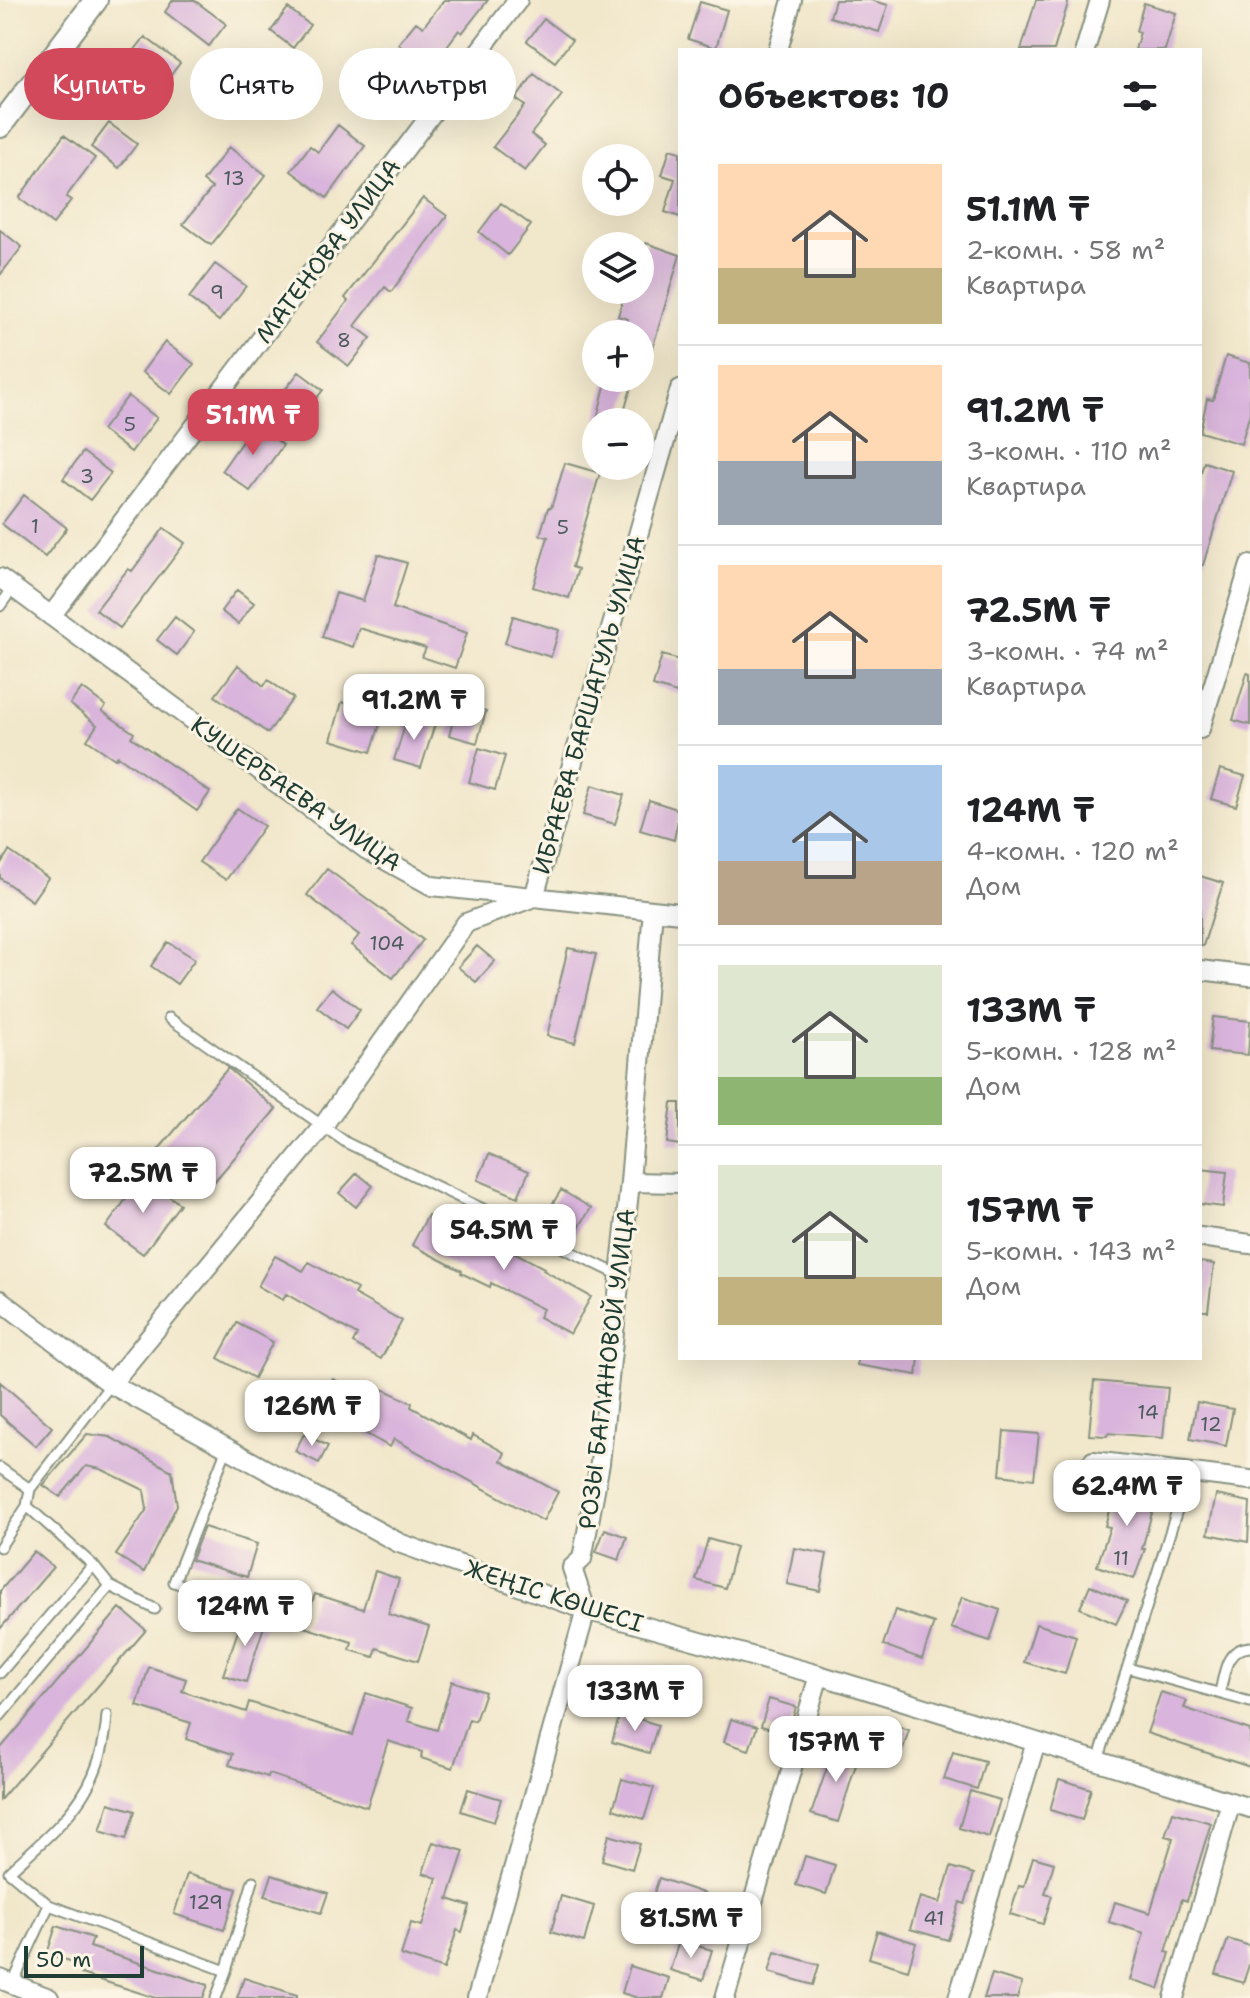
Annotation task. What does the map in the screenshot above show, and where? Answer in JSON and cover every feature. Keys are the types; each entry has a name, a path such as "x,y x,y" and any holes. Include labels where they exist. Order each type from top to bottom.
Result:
{"street":[{"path":"0,126 96,0"},
{"name":"МАТЕНОВА УЛИЦА","path":"51,616 518,0"},
{"path":"779,48 792,0"},
{"path":"1086,48 1100,0"},
{"name":"ИБРАЕВА БАРШАГУЛЬ УЛИЦА","path":"111,1384 323,1126 466,923 534,897 678,396"},
{"path":"1202,722 1250,565"},
{"name":"КУШЕРБАЕВА УЛИЦА","path":"6,583 367,850 432,886 678,913"},
{"name":"РОЗЫ БАГЛАНОВОЙ УЛИЦА","path":"586,1610 572,1568 582,1559 600,1463 630,1182 653,910"},
{"path":"1202,970 1250,976"},
{"path":"630,1182 678,1183"},
{"path":"1202,1237 1250,1244"},
{"name":"ЖЕҢІС КӨШЕСІ","path":"0,1300 111,1384 399,1543 586,1610 819,1675 1250,1808"},
{"path":"1093,1461 1250,1480"},
{"path":"477,1998 586,1610"},
{"path":"725,1998 819,1675"},
{"path":"958,1998 1036,1742"},
{"path":"1174,1998 1231,1802"},
{"path":"6,1982 49,1998"}],"lane":[{"path":"0,606 6,583"},
{"path":"169,1018 347,1143 619,1275"},
{"path":"0,1547 27,1506 30,1489 111,1384"},
{"path":"227,1448 174,1582 235,1604"},
{"path":"0,1468 30,1489"},
{"path":"1098,1761 1189,1472"},
{"path":"27,1506 93,1565 110,1586 155,1609"},
{"path":"0,1673 93,1565"},
{"path":"0,1716 110,1586"},
{"path":"1220,1692 1228,1659 1240,1648 1250,1647"},
{"path":"1128,1668 1250,1702"},
{"path":"9,1872 69,1815 95,1775 105,1741 107,1715"},
{"path":"0,1863 49,1905 226,1971"},
{"path":"216,1998 253,1881"},
{"path":"6,1982 49,1905"}],"building":[{"path":"173,0 194,0 226,24 209,46 165,12"},
{"path":"444,0 488,0 446,48 403,48 398,44 416,22 423,27"},
{"path":"835,0 870,0 888,5 879,32 830,17"},
{"path":"1036,0 1069,0 1055,48 1022,48"},
{"path":"700,2 727,10 716,48 688,39"},
{"path":"1144,3 1176,13 1166,48 1136,48 1140,32 1136,31"},
{"path":"288,8 310,25 293,48 271,31"},
{"path":"544,19 572,40 555,62 527,41"},
{"path":"145,37 160,48 136,48"},
{"path":"534,74 562,95 531,134 545,145 525,171 493,147 525,106 516,99"},
{"path":"109,123 137,144 119,168 91,147"},
{"path":"338,125 365,146 327,198 291,171 310,146 318,152"},
{"path":"64,135 95,158 66,197 71,200 53,224 19,198"},
{"path":"229,147 266,175 211,245 183,224 212,188 203,181"},
{"path":"670,149 678,151 678,216 665,212 675,179 662,175"},
{"path":"423,198 447,216 391,292 385,287 355,326 371,338 349,366 317,342 348,301 345,298"},
{"path":"501,203 531,225 508,255 479,232"},
{"path":"0,230 22,247 0,275"},
{"path":"654,246 678,254 654,343 654,320 628,320 618,316 622,304 654,304"},
{"path":"215,264 246,286 219,321 189,298"},
{"path":"165,342 194,364 171,394 142,372"},
{"path":"1226,356 1250,363 1250,413 1241,444 1202,433 1207,399 1213,400"},
{"path":"299,372 323,390 298,422 274,404"},
{"path":"604,392 630,392 625,408 600,408"},
{"path":"128,396 157,418 131,452 102,430"},
{"path":"255,423 283,445 250,491 222,470"},
{"path":"83,452 111,473 90,500 63,479"},
{"path":"1204,462 1232,471 1203,565 1202,565"},
{"path":"565,463 582,468 582,480 598,480 572,567 578,569 569,598 533,587 548,537 540,535 548,508 551,508"},
{"path":"24,495 67,528 45,557 2,524"},
{"path":"164,528 185,543 120,628 96,610 128,569 132,571"},
{"path":"378,554 407,563 393,608 467,633 455,668 422,657 426,648 359,628 353,647 322,637 336,593 363,601"},
{"path":"237,590 254,603 238,624 221,611"},
{"path":"513,616 559,630 551,657 505,643"},
{"path":"175,617 194,632 177,655 157,640"},
{"path":"662,655 678,659 678,693 653,686"},
{"path":"238,665 264,686 268,680 293,698 268,733 215,696"},
{"path":"1247,673 1250,674 1250,725 1233,720"},
{"path":"82,688 106,706 102,711 134,733 131,737 210,792 197,811 118,756 115,759 87,740 97,725 70,704"},
{"path":"342,702 383,715 371,752 331,740"},
{"path":"458,703 486,711 477,743 449,735"},
{"path":"408,716 435,724 421,768 394,760"},
{"path":"479,748 505,756 495,790 469,782"},
{"path":"1220,769 1245,776 1236,806 1211,799"},
{"path":"592,785 624,795 615,824 583,815"},
{"path":"649,800 678,809 674,840 640,830"},
{"path":"237,808 264,826 226,880 199,862"},
{"path":"9,851 48,878 32,901 0,878 0,865"},
{"path":"327,869 423,940 393,978 351,945 359,935 307,895"},
{"path":"1202,877 1223,883 1202,946"},
{"path":"168,942 195,959 177,984 151,966"},
{"path":"477,946 495,961 476,982 458,967"},
{"path":"568,948 596,954 575,1043 547,1036"},
{"path":"332,988 360,1010 346,1029 317,1007"},
{"path":"1213,1017 1250,1021 1248,1055 1209,1051"},
{"path":"228,1068 276,1109 207,1190 159,1149"},
{"path":"672,1103 678,1103 678,1145 667,1143"},
{"path":"489,1154 529,1171 518,1197 478,1180"},
{"path":"1202,1169 1227,1172 1223,1207 1202,1204"},
{"path":"357,1173 373,1186 356,1207 339,1193"},
{"path":"142,1177 180,1204 143,1254 106,1227"},
{"path":"561,1190 591,1208 575,1234 545,1216"},
{"path":"428,1215 477,1241 480,1235 508,1249 591,1297 570,1334 539,1317 543,1309 491,1283 490,1287 461,1273 412,1245"},
{"path":"275,1256 303,1271 309,1262 357,1289 354,1294 402,1321 381,1359 353,1343 357,1335 286,1294 283,1300 258,1286"},
{"path":"1202,1262 1214,1264 1208,1311 1202,1311"},
{"path":"237,1323 273,1342 254,1378 218,1358"},
{"path":"857,1360 919,1360 917,1375 857,1365"},
{"path":"333,1379 377,1402 383,1389 412,1403 411,1407 471,1440 473,1435 505,1453 501,1461 558,1492 543,1521 394,1439 390,1447 318,1407"},
{"path":"1094,1381 1168,1388 1163,1438 1108,1433 1107,1436 1089,1435"},
{"path":"0,1382 52,1427 36,1446 0,1415"},
{"path":"1197,1402 1233,1409 1226,1446 1190,1439"},
{"path":"1004,1431 1039,1434 1034,1479 1000,1475"},
{"path":"87,1434 110,1437 172,1471 177,1505 144,1572 116,1555 147,1509 144,1490 101,1469 86,1466 60,1497 43,1485"},
{"path":"304,1434 328,1446 319,1463 295,1451"},
{"path":"1117,1480 1158,1491 1142,1549 1145,1549 1134,1579 1097,1566 1110,1527 1105,1526"},
{"path":"1216,1495 1250,1502 1248,1542 1208,1534"},
{"path":"204,1527 257,1544 247,1577 191,1560"},
{"path":"605,1529 627,1537 619,1560 596,1552"},
{"path":"708,1539 736,1547 725,1588 696,1580"},
{"path":"794,1548 827,1554 820,1591 787,1584"},
{"path":"34,1551 53,1567 0,1629 0,1591"},
{"path":"375,1571 399,1579 388,1614 429,1627 418,1661 377,1648 374,1657 350,1650 352,1642 304,1627 315,1594 363,1609"},
{"path":"1090,1585 1127,1601 1116,1624 1080,1608"},
{"path":"962,1597 1000,1610 990,1641 951,1628"},
{"path":"120,1608 146,1630 0,1800 0,1749"},
{"path":"895,1610 934,1623 922,1659 883,1645"},
{"path":"244,1613 266,1620 246,1682 223,1675"},
{"path":"1036,1624 1076,1636 1065,1674 1024,1662"},
{"path":"666,1665 704,1676 696,1704 658,1692"},
{"path":"149,1667 186,1679 182,1691 246,1712 249,1702 353,1735 366,1693 412,1708 408,1721 437,1730 452,1681 485,1692 475,1721 469,1719 453,1768 421,1758 422,1752 388,1741 367,1807 269,1774 268,1777 229,1765 233,1754 186,1739 191,1723 137,1706"},
{"path":"1161,1692 1187,1701 1184,1708 1250,1730 1250,1767 1147,1733"},
{"path":"769,1699 796,1707 788,1734 761,1726"},
{"path":"620,1713 658,1725 649,1753 612,1742"},
{"path":"871,1718 909,1730 900,1758 862,1747"},
{"path":"731,1719 757,1727 749,1750 724,1742"},
{"path":"835,1745 860,1752 838,1822 811,1814"},
{"path":"953,1752 985,1761 977,1789 944,1779"},
{"path":"622,1779 654,1788 644,1819 613,1809"},
{"path":"1059,1779 1091,1789 1082,1820 1050,1810"},
{"path":"468,1789 501,1799 494,1822 461,1811"},
{"path":"970,1791 1000,1800 989,1837 959,1828"},
{"path":"109,1803 135,1811 126,1839 100,1831"},
{"path":"1173,1812 1211,1823 1187,1901 1182,1899 1159,1989 1130,1980 1144,1933 1109,1922 1115,1902 1150,1913 1173,1838 1165,1836"},
{"path":"609,1835 640,1844 632,1869 602,1860"},
{"path":"433,1842 464,1851 448,1899 470,1906 462,1932 457,1930 444,1969 401,1955 411,1923 422,1926 437,1878 423,1873"},
{"path":"805,1856 835,1865 826,1894 796,1885"},
{"path":"1033,1857 1054,1863 1045,1894 1052,1896 1043,1924 1010,1914 1019,1886 1024,1887"},
{"path":"951,1867 974,1874 965,1904 960,1902 948,1940 910,1929 920,1897 940,1903"},
{"path":"187,1874 237,1889 224,1930 174,1914"},
{"path":"272,1875 328,1893 321,1913 265,1896"},
{"path":"659,1878 709,1895 703,1912 653,1896"},
{"path":"561,1896 594,1906 584,1942 551,1932"},
{"path":"56,1926 93,1938 90,1947 208,1985 203,1998 156,1998 81,1974 83,1965 47,1954"},
{"path":"877,1931 916,1943 908,1970 869,1958"},
{"path":"1228,1939 1250,1946 1250,1962 1243,1983 1216,1974"},
{"path":"679,1941 712,1950 703,1980 670,1970"},
{"path":"775,1952 819,1965 813,1985 769,1972"},
{"path":"630,1966 669,1978 663,1998 638,1998 622,1993"},
{"path":"992,1974 1022,1983 1017,1998 984,1998"},
{"path":"244,1978 297,1995 297,1998 237,1998"}]}
